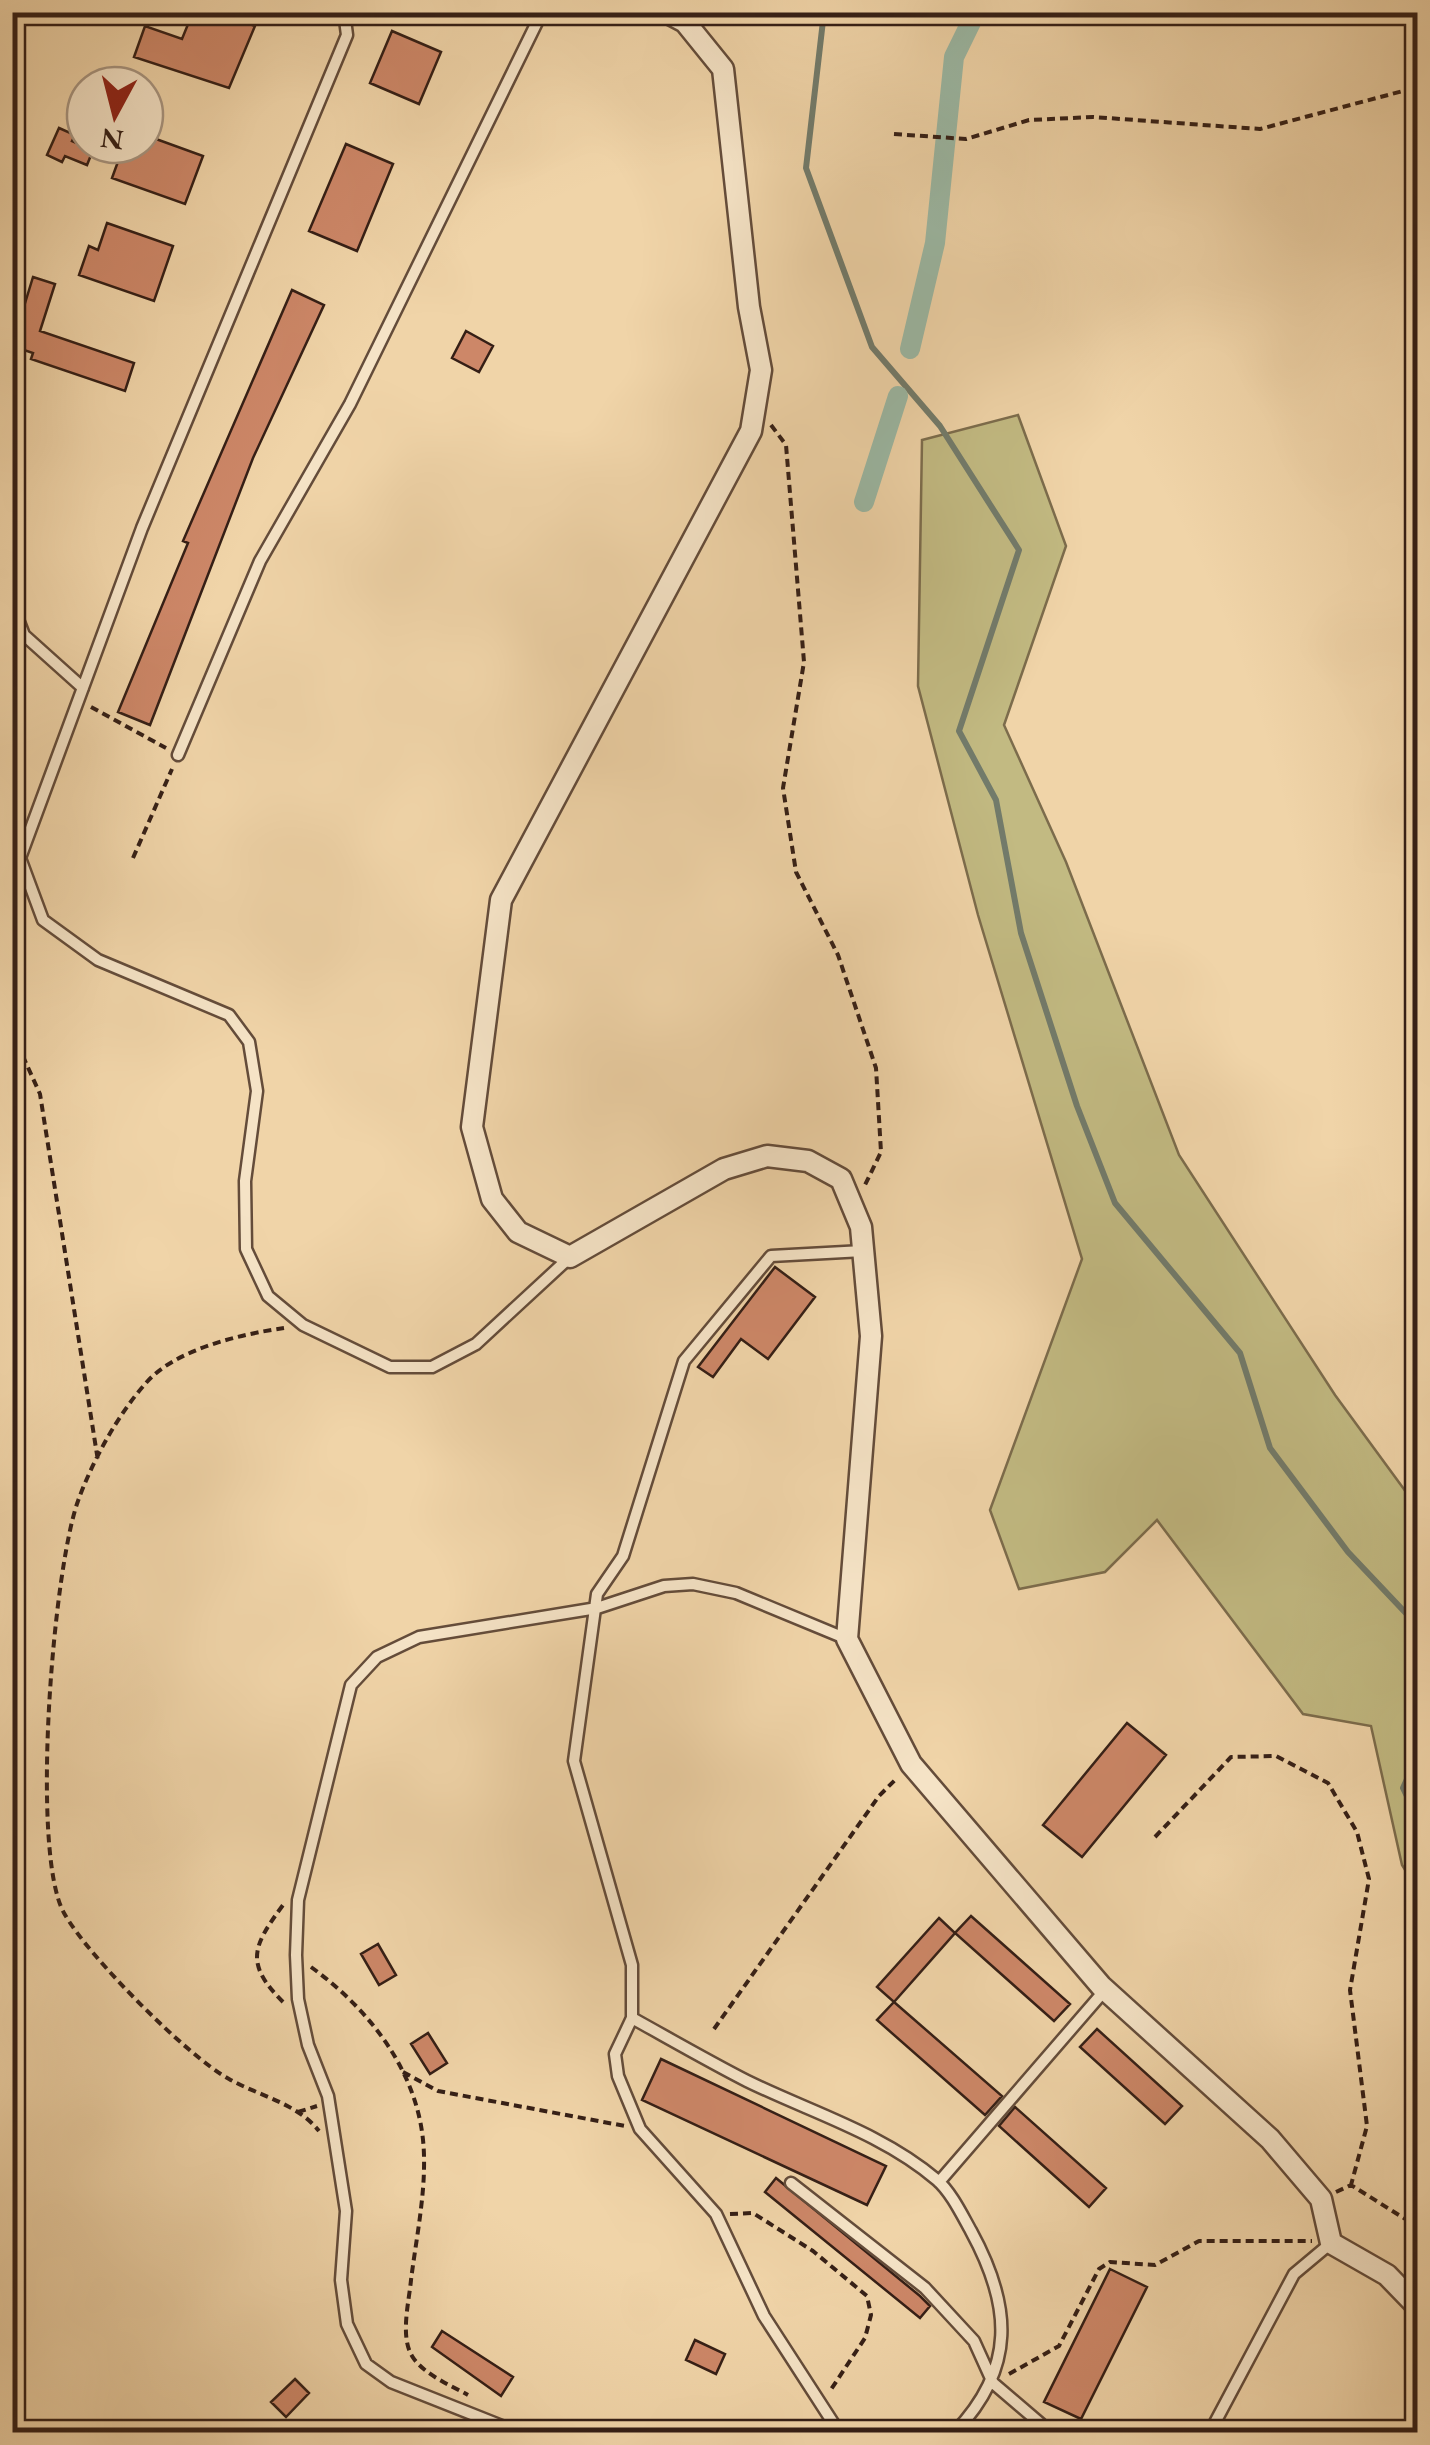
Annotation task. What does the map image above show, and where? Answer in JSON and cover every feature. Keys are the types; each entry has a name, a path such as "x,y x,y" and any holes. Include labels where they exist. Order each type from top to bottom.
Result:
{"street":[{"path":"666,12 685,22 723,69 749,307 761,370 751,432 500,900 472,1128 492,1199 518,1232 570,1256 724,1169 767,1156 808,1161 841,1179 854,1210 863,1250 871,1336 847,1638 911,1764 1105,1990 1270,2140 1321,2200 1332,2244 1386,2276 1418,2307"}],"lane":[{"path":"12,25 21,12"},
{"path":"344,12 347,36 142,528 20,858 43,920 98,960 229,1016 249,1042 258,1092 245,1182 246,1249 268,1296 303,1326 390,1368 432,1367 476,1344 570,1256"},
{"path":"178,755 260,561 350,404 542,12"},
{"path":"12,604 24,634 80,694"},
{"path":"839,2432 764,2316 716,2214 640,2129 618,2076 615,2054 632,2018 632,1965 574,1761 597,1594 623,1556 684,1361 771,1256 863,1250"},
{"path":"517,2432 391,2382 366,2364 347,2324 341,2280 346,2212 328,2096 304,2024 296,1955 303,1879 350,1685 376,1657 420,1636 597,1608 664,1586 693,1584 736,1593 847,1638"},
{"path":"939,2182 1105,1990"},
{"path":"632,2018 747,2081 876,2140 939,2182 991,2268 1004,2331 993,2383 982,2404 955,2432"},
{"path":"791,2183 925,2288 974,2341 993,2383 1042,2424 1042,2432"},
{"path":"1210,2432 1294,2274 1332,2244"}],"path":[{"path":"894,134 952,139 1030,120 1093,117 1260,129 1418,87"},
{"path":"756,402 786,445 804,662 783,788 796,872 838,955 876,1068 881,1152 854,1210"},
{"path":"80,694 178,755 134,858"},
{"path":"12,1032 40,1094 98,1461"},
{"path":"303,1326 230,1338 202,1348 147,1381 98,1461 78,1501 62,1569 54,1638 49,1834 53,1881 64,1913 187,2048 227,2078 310,2120 338,2155"},
{"path":"1155,1837 1231,1757 1276,1756 1328,1784 1357,1832 1369,1879 1350,1990 1367,2126 1351,2185 1321,2200"},
{"path":"714,2029 879,1796 911,1764"},
{"path":"303,1879 262,1934 255,1955 261,1981 304,2024"},
{"path":"296,1955 348,1994 397,2056 420,2113 424,2158 407,2322 409,2352 420,2366 472,2398"},
{"path":"403,2072 438,2091 640,2129"},
{"path":"1351,2185 1418,2227"},
{"path":"716,2214 752,2214 813,2251 867,2296 871,2315 865,2338 836,2377 824,2404"},
{"path":"993,2383 1059,2346 1099,2268 1110,2262 1155,2265 1199,2242 1284,2238 1332,2244"}],"shaded area":[{"path":"1018,415 1066,546 1004,725 1066,862 1179,1155 1335,1395 1417,1507 1417,1889 1402,1865 1371,1726 1303,1714 1157,1520 1105,1572 1019,1589 990,1510 1082,1259 978,915 918,686 922,440"}],"building":[{"path":"193,12 239,12 236,19 255,26 229,88 134,57 145,26 182,39"},
{"path":"392,31 441,52 419,104 370,83"},
{"path":"59,128 65,131 62,162 47,155"},
{"path":"165,142 203,156 185,204 112,178 117,165 165,165"},
{"path":"346,144 393,164 357,251 309,231"},
{"path":"107,223 173,246 154,301 79,275 89,246 98,250"},
{"path":"33,277 55,284 40,331 134,363 125,391 31,359 33,353 12,346"},
{"path":"292,290 324,305 253,458 150,725 118,712 188,543 183,541"},
{"path":"466,331 493,346 479,372 452,358"},
{"path":"775,1267 815,1297 768,1359 741,1339 713,1377 698,1367"},
{"path":"1127,1723 1166,1755 1082,1857 1043,1825"},
{"path":"971,1916 1070,2004 1054,2021 955,1933"},
{"path":"939,1918 955,1933 894,2002 877,1987"},
{"path":"378,1944 396,1975 379,1985 361,1954"},
{"path":"894,2002 1002,2096 985,2115 877,2020"},
{"path":"1097,2029 1182,2106 1165,2124 1080,2047"},
{"path":"428,2033 447,2063 430,2074 411,2044"},
{"path":"661,2059 886,2166 867,2205 642,2100"},
{"path":"1015,2107 1106,2188 1089,2207 999,2126"},
{"path":"776,2178 920,2296 930,2306 920,2318 765,2192"},
{"path":"1110,2269 1147,2287 1081,2419 1044,2402"},
{"path":"442,2331 513,2377 501,2396 432,2347"},
{"path":"695,2340 725,2354 716,2374 686,2360"},
{"path":"295,2379 309,2393 286,2417 271,2402"}],"waterway":[{"path":"824,12 806,168 872,347 940,426 1019,550 959,731 996,800 1021,933 1077,1106 1115,1203 1240,1353 1270,1448 1348,1552 1418,1626"},
{"path":"910,349 935,243 954,57 976,12"},
{"path":"864,502 898,396"},
{"path":"1418,1755 1403,1788 1418,1819"}]}
